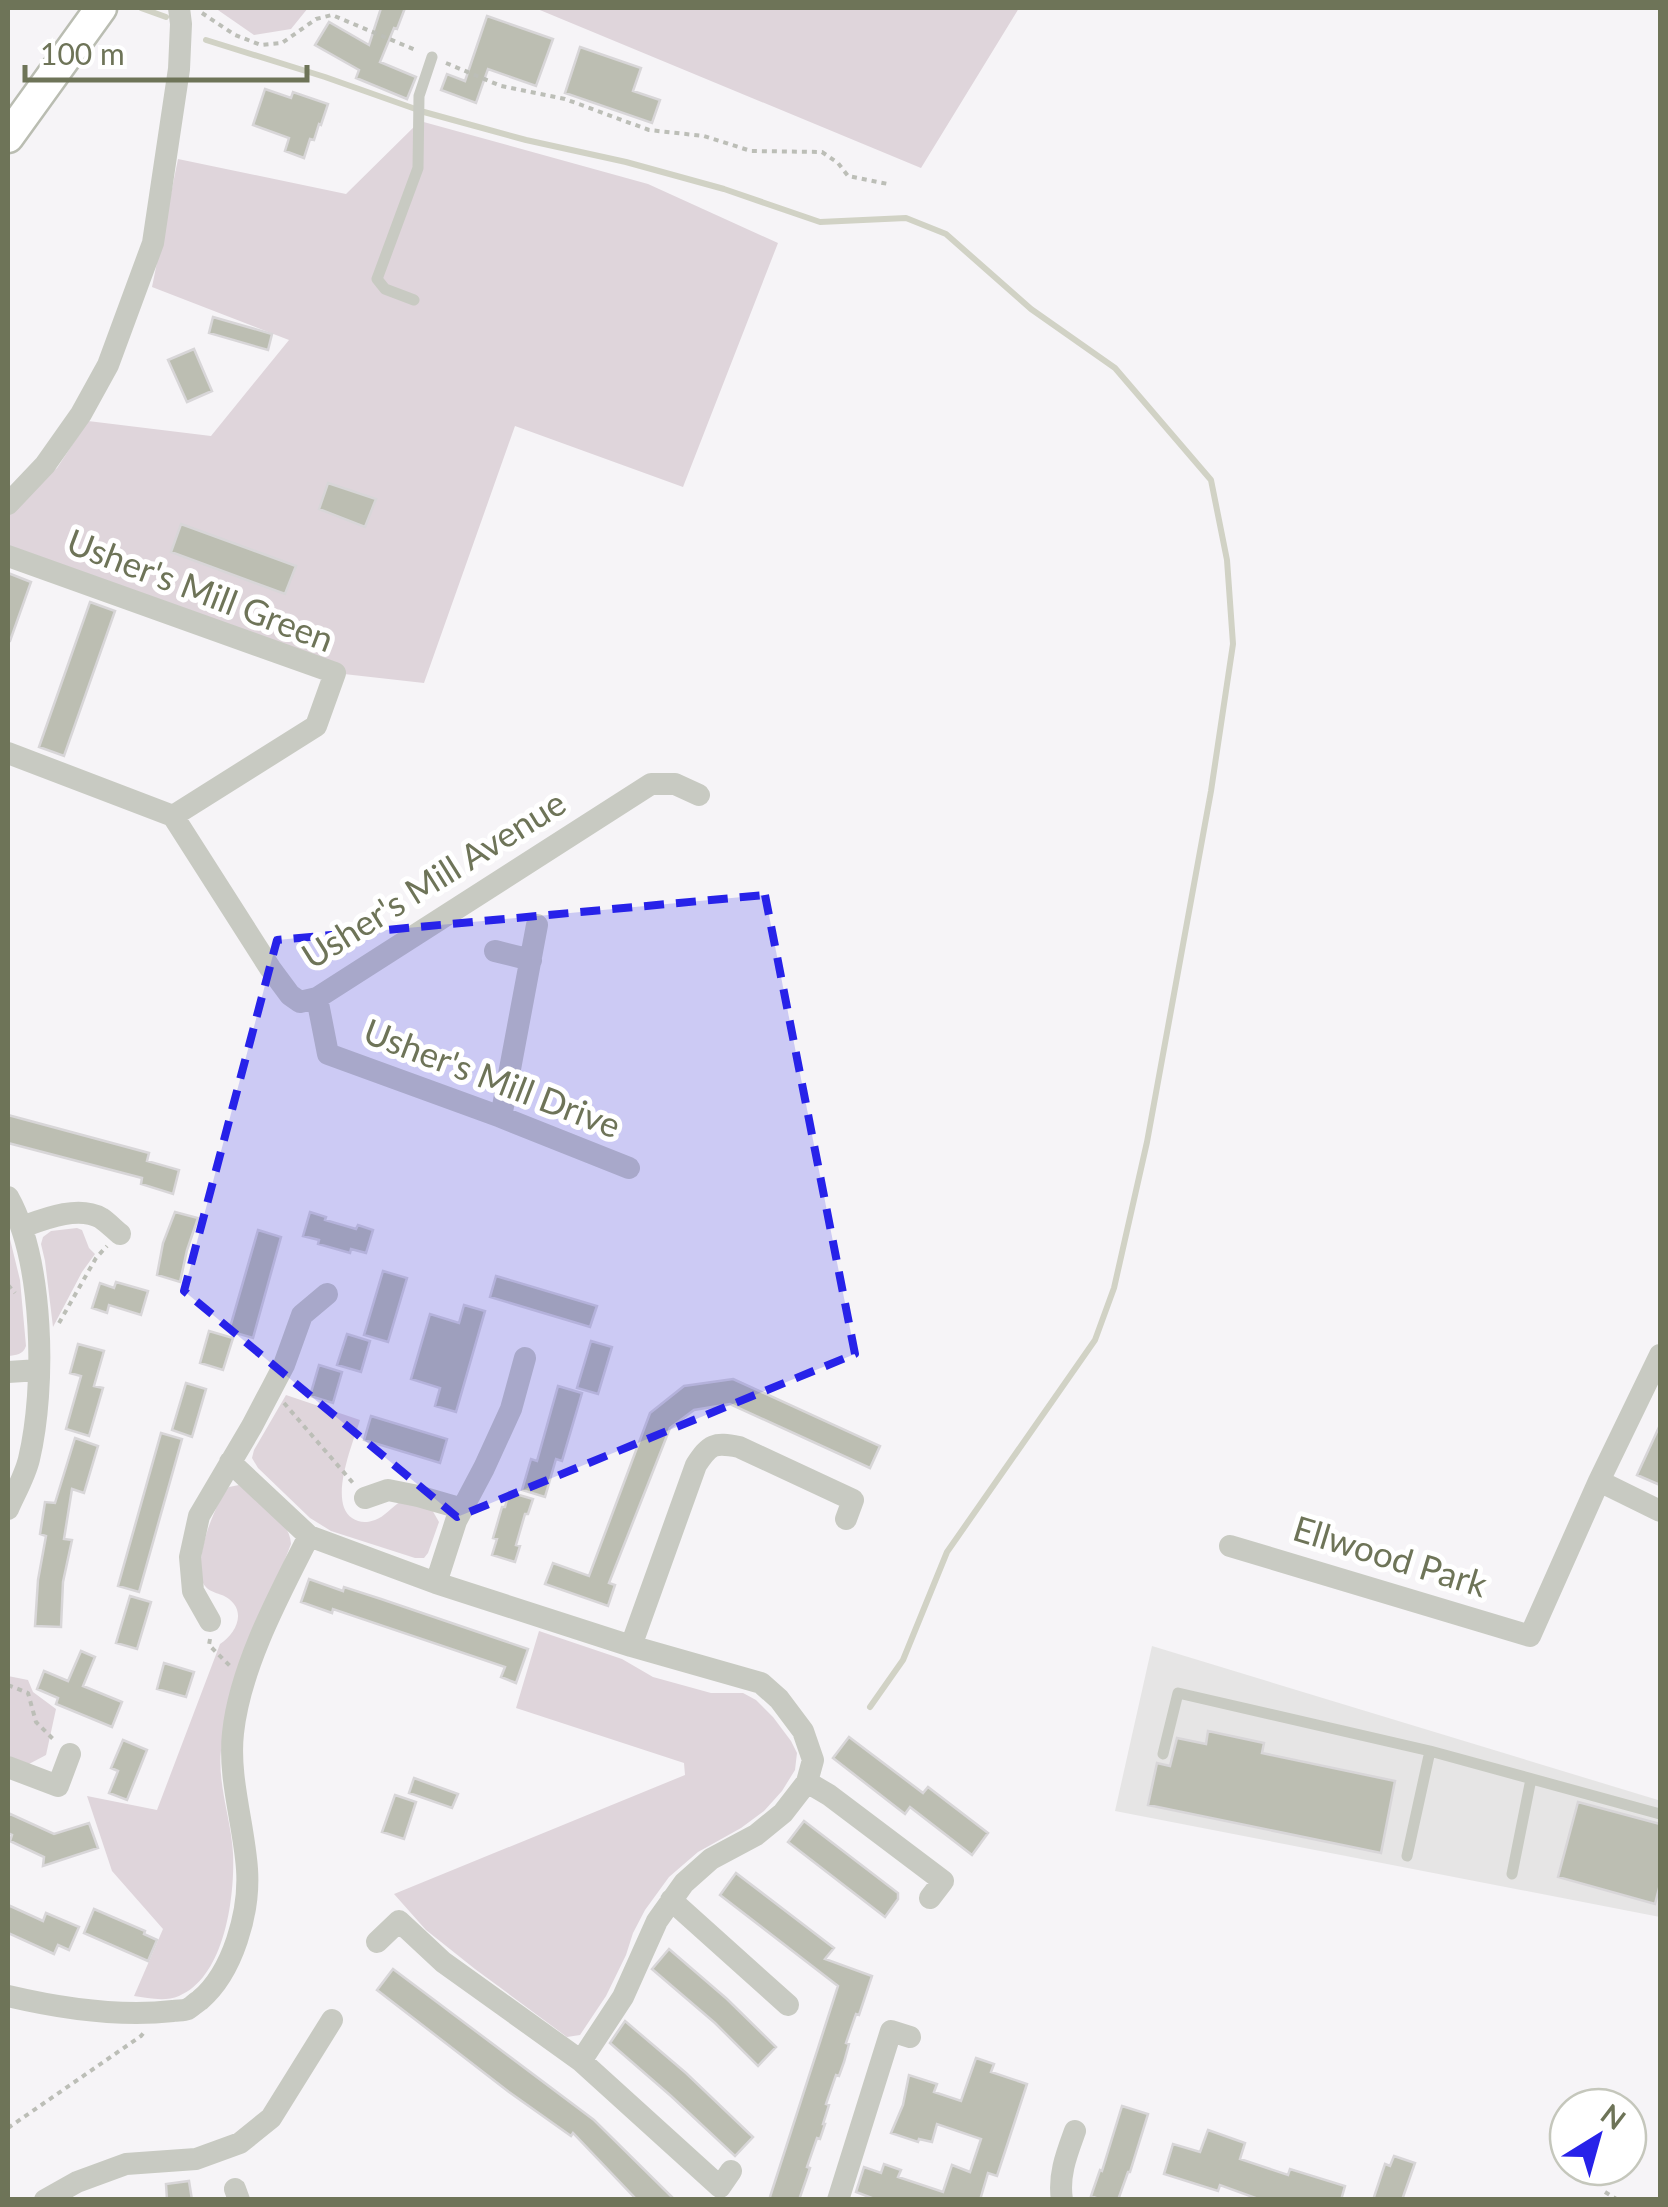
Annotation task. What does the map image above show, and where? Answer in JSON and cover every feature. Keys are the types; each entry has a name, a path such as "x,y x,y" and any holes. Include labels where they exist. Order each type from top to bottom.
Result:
{"street":[{"path":"8,137 101,8"},
{"path":"8,504 45,466 90,398 108,365 153,243 178,69 179,8"},
{"name":"Usher's Mill Green","path":"8,556 335,673 316,726 173,816"},
{"path":"8,753 173,816"},
{"name":"Usher's Mill Avenue","path":"173,816 290,995 300,1002 317,998 651,784 675,784 699,795"},
{"path":"501,1117 537,925"},
{"path":"495,951 531,960"},
{"name":"Usher's Mill Drive","path":"317,998 328,1054 630,1168"},
{"path":"8,1197 22,1227 34,1280 39,1370 29,1463 8,1509"},
{"path":"22,1227 78,1213 99,1216 120,1234"},
{"path":"210,1622 193,1591 190,1557 199,1516 284,1365 302,1315 326,1294"},
{"path":"1660,1355 1600,1481 1660,1510"},
{"path":"436,1583 456,1521 511,1409 525,1358"},
{"path":"8,1372 39,1370"},
{"path":"631,1646 696,1465 708,1448 720,1444 739,1448 853,1500 846,1519"},
{"path":"230,1462 309,1536 436,1583 761,1683 803,1730 813,1760 808,1782 783,1814 756,1835 712,1859 684,1884 657,1920 624,1997 581,2061"},
{"name":"Ellwood Park","path":"1230,1546 1530,1636 1600,1481"},
{"path":"365,1498 388,1490 462,1509"},
{"path":"8,1996 46,2004 148,2014 189,2009 211,1990 230,1963 243,1915 248,1872 232,1735 240,1694 270,1614 309,1536"},
{"path":"8,1767 58,1786 70,1754"},
{"path":"808,1782 943,1881 930,1898"},
{"path":"672,1900 788,2006"},
{"path":"377,1942 399,1921 443,1962 581,2061 720,2187 731,2171"},
{"path":"46,2200 77,2182 126,2164 196,2159 240,2143 270,2118 332,2020"},
{"path":"838,2200 891,2031 910,2037"},
{"path":"1062,2200 1055,2153 1076,2131"}],"lane":[{"path":"414,300 384,289 376,279 418,168 419,96 432,57"},
{"path":"1163,1754 1178,1693 1430,1752 1660,1814"},
{"path":"1407,1856 1430,1752"},
{"path":"1512,1874 1531,1779"}],"path":[{"path":"194,8 236,35 260,45 282,43 316,19 332,15 501,86 565,99 649,130 704,136 750,151 822,152 848,176 888,184"},
{"path":"38,1343 54,1332 96,1258 120,1234"},
{"path":"272,1388 365,1498"},
{"path":"210,1622 209,1644 230,1666 240,1694"},
{"path":"8,1684 28,1693 36,1722 70,1754"},
{"path":"8,2128 141,2036 151,2023 148,2014"},
{"path":"1605,2192 1618,2200"}],"highlighted area":[{"path":"765,895 855,1354 457,1517 184,1291 277,940"}],"shaded area":[{"path":"215,8 308,8 291,29 254,35"},
{"path":"535,8 1019,8 921,168"},
{"path":"420,121 648,184 778,243 683,487 515,426 424,683 335,673 8,556 8,507 57,468 88,421 211,436 289,340 152,287 178,159 346,194"},
{"path":"77,1228 95,1254 53,1327 41,1244 51,1231"},
{"path":"8,1231 20,1280 26,1346 21,1353 8,1356"},
{"path":"286,1395 360,1420 344,1472 345,1510 355,1520 366,1522 378,1519 400,1502 431,1508 439,1522 424,1558 331,1531 310,1518 258,1468 252,1458 254,1450"},
{"path":"239,1485 279,1518 291,1544 223,1739 222,1782 233,1853 229,1912 217,1954 195,1986 168,1999 134,1996 163,1929 112,1871 87,1796 157,1810 220,1644 237,1623 234,1605 203,1583 201,1561 217,1506 229,1487"},
{"path":"539,1631 622,1659 653,1677 711,1693 743,1693 773,1717 797,1753 795,1770 764,1811 698,1852 669,1877 645,1910 606,1996 580,2035 567,2037 426,1930 394,1894 685,1775 684,1763 516,1708"},
{"path":"1152,1646 1658,1800 1660,1794 1660,1917 1115,1811"},
{"path":"8,1676 28,1680 33,1692 56,1709 46,1755 29,1764 8,1756"}],"building":[{"path":"381,8 405,8 380,62 416,77 407,99 356,78 359,70 315,45 329,22 369,45"},
{"path":"487,16 553,39 536,86 488,69 476,103 441,90 447,74 465,81"},
{"path":"580,47 641,68 633,91 660,100 652,123 565,93"},
{"path":"265,89 291,98 293,92 328,104 304,158 285,151 289,138 253,125"},
{"path":"213,317 272,334 268,350 209,333"},
{"path":"194,349 212,391 187,402 168,360"},
{"path":"328,483 376,499 365,527 319,509"},
{"path":"181,524 296,566 285,594 171,552"},
{"path":"8,573 31,582 10,641 8,641"},
{"path":"90,602 115,611 64,756 39,747"},
{"path":"8,1115 149,1153 147,1161 179,1170 173,1194 141,1184 142,1178 8,1143"},
{"path":"175,1212 198,1218 180,1282 157,1275 163,1243"},
{"path":"310,1212 356,1229 358,1225 373,1230 366,1253 351,1249 350,1253 303,1236"},
{"path":"258,1230 281,1237 253,1338 229,1331"},
{"path":"383,1271 407,1278 388,1342 364,1335"},
{"path":"496,1276 597,1306 590,1327 490,1297"},
{"path":"116,1282 148,1291 141,1315 109,1305 107,1313 92,1308 100,1283 114,1288"},
{"path":"464,1305 485,1311 456,1412 435,1406 440,1388 411,1379 430,1314 459,1323"},
{"path":"209,1331 233,1338 223,1370 200,1363"},
{"path":"347,1334 370,1341 361,1372 337,1365"},
{"path":"591,1341 612,1347 598,1394 577,1388"},
{"path":"78,1344 104,1351 94,1386 103,1388 89,1436 66,1429 81,1376 70,1373"},
{"path":"319,1365 342,1372 333,1403 310,1396"},
{"path":"733,1379 880,1446 870,1468 730,1404 694,1410 670,1428 609,1583 615,1585 608,1606 545,1584 553,1563 589,1576 650,1413 684,1386"},
{"path":"186,1383 206,1389 192,1437 172,1430"},
{"path":"558,1386 582,1393 562,1461 556,1459 545,1497 522,1490 531,1459 537,1461"},
{"path":"371,1416 447,1439 440,1463 364,1440"},
{"path":"1660,1425 1660,1485 1637,1475"},
{"path":"161,1433 182,1439 139,1592 118,1586"},
{"path":"75,1438 98,1446 84,1493 72,1489 64,1539 72,1540 63,1582 61,1627 35,1626 46,1536 40,1534 45,1502 55,1503"},
{"path":"509,1492 533,1499 516,1545 520,1546 515,1562 492,1555 497,1539 493,1538"},
{"path":"309,1579 343,1591 344,1587 528,1649 516,1683 501,1677 505,1667 333,1609 332,1613 301,1602"},
{"path":"130,1596 151,1602 137,1649 116,1643"},
{"path":"81,1651 95,1657 83,1686 122,1702 112,1727 56,1704 58,1698 37,1689 44,1671 68,1681"},
{"path":"164,1663 194,1672 186,1697 157,1689"},
{"path":"1208,1731 1264,1743 1262,1753 1395,1781 1381,1853 1148,1805 1157,1763 1170,1766 1177,1738 1206,1744"},
{"path":"849,1737 923,1793 928,1787 988,1833 972,1855 910,1807 905,1814 833,1758"},
{"path":"123,1740 147,1750 127,1800 109,1793 118,1771 111,1768"},
{"path":"414,1778 458,1794 452,1808 409,1793"},
{"path":"395,1795 416,1802 404,1839 382,1832"},
{"path":"1578,1802 1660,1824 1660,1884 1655,1904 1558,1877"},
{"path":"8,1813 54,1834 89,1823 98,1848 43,1866 44,1857 10,1841"},
{"path":"804,1821 898,1893 885,1917 788,1842"},
{"path":"736,1873 834,1948 825,1959 872,1976 826,2104 829,2105 825,2124 807,2167 810,2168 799,2200 769,2200 838,1986 720,1895"},
{"path":"8,1905 43,1921 46,1913 79,1927 69,1950 58,1945 54,1954 8,1933"},
{"path":"94,1909 157,1940 148,1961 84,1933"},
{"path":"669,1949 776,2047 758,2066 652,1969"},
{"path":"393,1969 594,2120 675,2200 637,2200 573,2133 571,2136 509,2092 377,1990"},
{"path":"625,2021 753,2137 735,2156 610,2043"},
{"path":"976,2058 994,2064 991,2072 1027,2084 997,2176 988,2173 980,2200 877,2200 856,2192 864,2167 881,2173 884,2164 901,2170 898,2177 943,2192 952,2165 970,2172 981,2139 937,2124 932,2142 918,2142 891,2133 903,2105 909,2075 937,2084 934,2092 961,2101"},
{"path":"1122,2106 1148,2114 1118,2200 1101,2200 1091,2196"},
{"path":"1208,2130 1245,2143 1240,2159 1288,2175 1290,2169 1345,2186 1341,2200 1261,2200 1220,2185 1218,2191 1164,2174 1173,2144 1200,2152"},
{"path":"1394,2156 1415,2163 1402,2200 1373,2200 1385,2164 1390,2166"},
{"path":"189,2181 192,2200 167,2200 166,2184"}],"waterway":[{"path":"141,8 166,17"},
{"path":"206,40 424,112 724,189 820,222 906,218 946,234 1031,309 1115,368 1211,480 1227,560 1233,644 1211,791 1147,1142 1114,1288 1095,1340 947,1552 903,1660 870,1707"}]}
